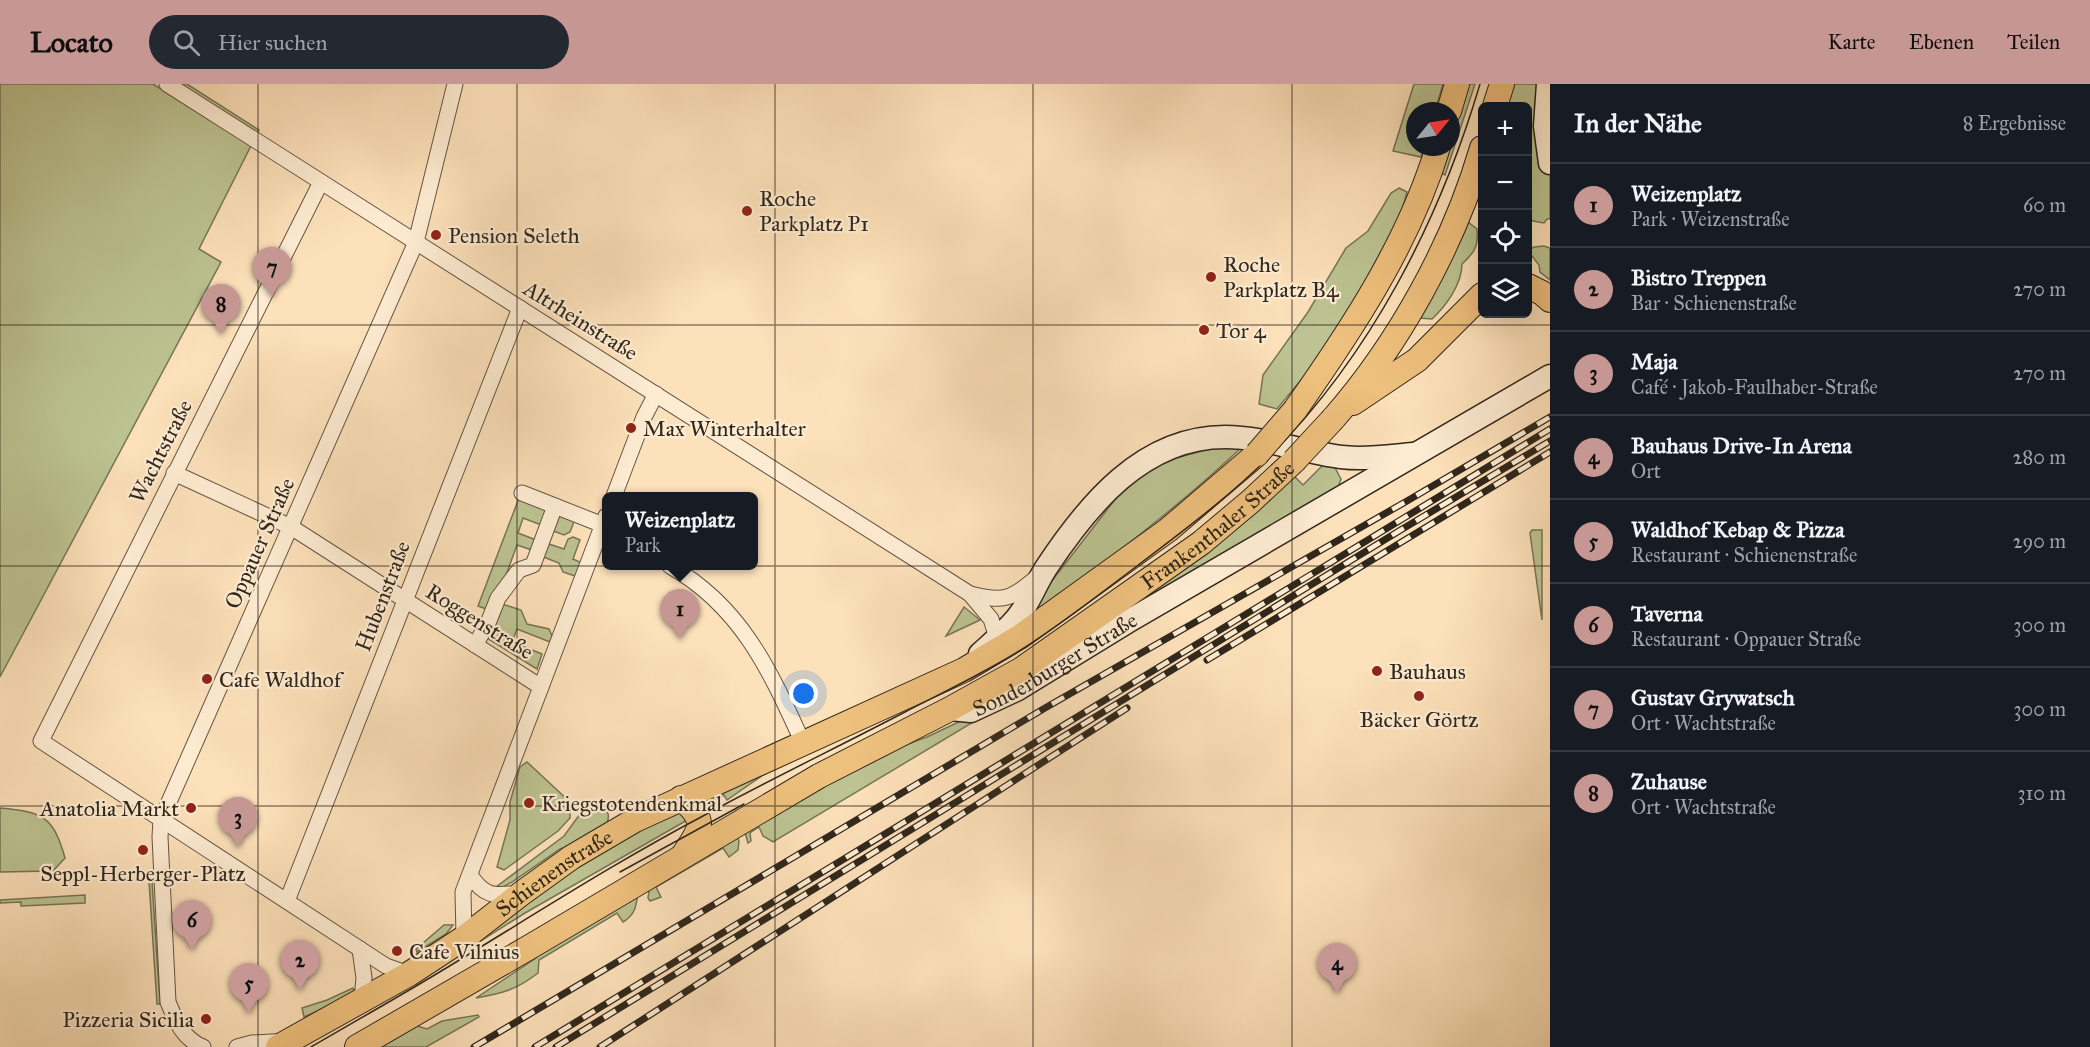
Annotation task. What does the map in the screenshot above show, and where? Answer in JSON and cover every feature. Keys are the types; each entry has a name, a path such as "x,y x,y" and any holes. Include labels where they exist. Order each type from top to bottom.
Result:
{"main road":[{"path":"1452,102 1457,84"},
{"path":"1496,102 1502,84"},
{"name":"Frankenthaler Straße","path":"964,670 1063,608 1168,530 1257,454 1294,410 1347,335 1380,279 1416,206 1435,156"},
{"name":"Frankenthaler Straße","path":"950,709 1022,669 1192,549 1251,501 1294,461 1335,416 1402,328 1455,225 1471,186 1480,156"},
{"path":"1532,288 1550,300"},
{"path":"1335,416 1417,360 1478,299"},
{"name":"Schienenstraße","path":"283,1044 409,974 464,938 522,892 572,857 615,831 681,798 964,670"},
{"path":"357,1047 819,776 950,709"},
{"path":"681,798 694,809 699,818 700,828 681,858"}],"street":[{"name":"Altrheinstraße","path":"167,84 970,594 991,619 997,638"},
{"name":"Oppauer Straße","path":"203,1047 194,1043 178,1027 168,1002 161,820 416,242 455,84"},
{"path":"1548,84 1545,126 1550,163"},
{"name":"Wachtstraße","path":"161,820 41,741 321,182"},
{"name":"Hubenstraße","path":"287,901 520,308"},
{"name":"Sonderburger Straße","path":"950,709 971,711 1016,690 1127,622 1550,376"},
{"path":"616,492 644,417 656,394"},
{"name":"Sonderburger Straße","path":"1016,619 1027,604 1045,570 1088,510 1110,487 1137,465 1168,450 1201,440 1224,437 1341,457 1418,454"},
{"path":"1341,457 1347,479 1342,498"},
{"name":"Roggenstraße","path":"174,473 291,527 541,687"},
{"path":"522,493 602,527"},
{"path":"475,645 488,623 498,598 519,570 533,565 555,506"},
{"path":"464,938 463,892 516,748 602,533"},
{"path":"676,570 696,583 734,620 757,651 802,743"},
{"name":"Sonderburger Straße","path":"1007,597 1021,591 1045,570"},
{"name":"Altrheinstraße","path":"970,594 989,599 1007,597"},
{"name":"Schienenstraße","path":"964,670 1016,619"},
{"path":"161,820 386,966 409,974"},
{"path":"470,875 478,887 493,895 522,892"},
{"path":"360,949 364,978 362,1000"},
{"name":"Schienenstraße","path":"237,1047 252,1043 283,1044"}],"green space":[{"path":"0,84 153,84 166,92 171,84 187,84 259,130 199,249 221,262 0,677"},
{"path":"1414,84 1443,84 1438,102 1408,102"},
{"path":"1464,84 1475,84 1460,130 1460,102"},
{"path":"1511,84 1550,84 1550,219 1544,223 1532,220 1532,102 1506,102"},
{"path":"1406,110 1406,154 1393,151"},
{"path":"1442,156 1451,156 1445,175 1437,170"},
{"path":"1399,188 1407,192 1401,214 1334,340 1277,409 1259,404 1263,375 1308,312 1346,248 1368,231 1391,193"},
{"path":"1468,222 1477,229 1477,240 1473,253 1462,264 1456,287 1443,308 1432,319 1420,318"},
{"path":"1534,247 1550,248 1550,280 1540,272 1539,265 1532,256"},
{"path":"1224,445 1242,447 1132,540 1017,626 1120,493 1143,474 1165,461"},
{"path":"1325,463 1333,464 1341,479 1337,490 1053,659 1294,476 1303,485"},
{"path":"519,498 551,510 544,526 523,518 518,533 536,540 532,550 517,545 502,586 489,610 478,606"},
{"path":"555,512 575,519 570,532 564,535 548,529"},
{"path":"1532,530 1542,530 1542,620 1530,533"},
{"path":"573,537 580,540 573,559 582,563 575,576 563,572 559,563 541,556 546,543 564,549 568,539"},
{"path":"499,603 521,610 527,624 549,629 552,636 550,642 517,629 512,642 542,654 537,669 485,637"},
{"path":"964,607 980,620 946,636"},
{"path":"988,708 990,712 773,842 763,836 759,827 750,833 751,841 748,843 744,829 870,758 927,737"},
{"path":"527,762 570,802 570,818 558,831 504,870 497,867 510,820 510,802 520,767"},
{"path":"769,771 727,800 724,795 715,800 710,792"},
{"path":"603,806 608,814 607,823 578,842 560,849 512,882 503,887 496,887 564,836 583,810"},
{"path":"0,808 36,814 50,824 56,833 65,858 53,871 0,872"},
{"path":"679,810 689,819 525,913 408,987 578,862"},
{"path":"736,834 739,841 738,850 729,857 723,848 656,887 661,897 650,901 648,898 650,885"},
{"path":"149,881 152,881 160,1004 157,1004"},
{"path":"638,893 634,910 623,922 617,913 539,960 538,973 523,983 502,992 476,998 536,958 542,949"},
{"path":"85,895 85,903 21,906 21,902 0,903 0,900"},
{"path":"444,925 453,925 446,934 417,952 416,949"},
{"path":"353,988 356,994 304,1017 302,1008"},
{"path":"478,1015 479,1017 426,1047 371,1047 411,1024 427,1029 442,1021"}],"tram line":[{"path":"311,1047 668,835 753,789 961,684 1016,653 1077,611 1222,500 1270,456 1306,416 1340,374 1370,330 1398,284 1444,186 1480,84"},
{"path":"620,872 744,804"}],"railway":[{"path":"474,1047 1045,708 1550,417"},
{"path":"535,1047 1550,429"},
{"path":"556,1047 1550,441"},
{"path":"1207,660 1550,452"},
{"path":"600,1047 1127,708"}],"place":[{"name":"Roche Parkplatz P1","path":"747,211"},
{"name":"Pension Seleth","path":"436,235"},
{"name":"Roche Parkplatz B4","path":"1211,277"},
{"name":"Gustav Grywatsch","path":"272,297"},
{"name":"Tor 4","path":"1204,330"},
{"name":"Zuhause","path":"221,334"},
{"name":"Max Winterhalter","path":"631,428"},
{"name":"Weizenplatz","path":"680,639"},
{"name":"Bauhaus","path":"1377,671"},
{"name":"Cafe Waldhof","path":"207,679"},
{"name":"Bäcker Görtz","path":"1419,696"},
{"name":"Kriegstotendenkmal","path":"529,803"},
{"name":"Anatolia Markt","path":"191,808"},
{"name":"Maja","path":"238,847"},
{"name":"Seppl-Herberger-Platz","path":"143,850"},
{"name":"Taverna","path":"192,950"},
{"name":"Cafe Vilnius","path":"397,951"},
{"name":"Bistro Treppen","path":"300,990"},
{"name":"Bauhaus Drive-In Arena","path":"1337,993"},
{"name":"Waldhof Kebap & Pizza","path":"249,1013"},
{"name":"Pizzeria Sicilia","path":"206,1019"}]}
